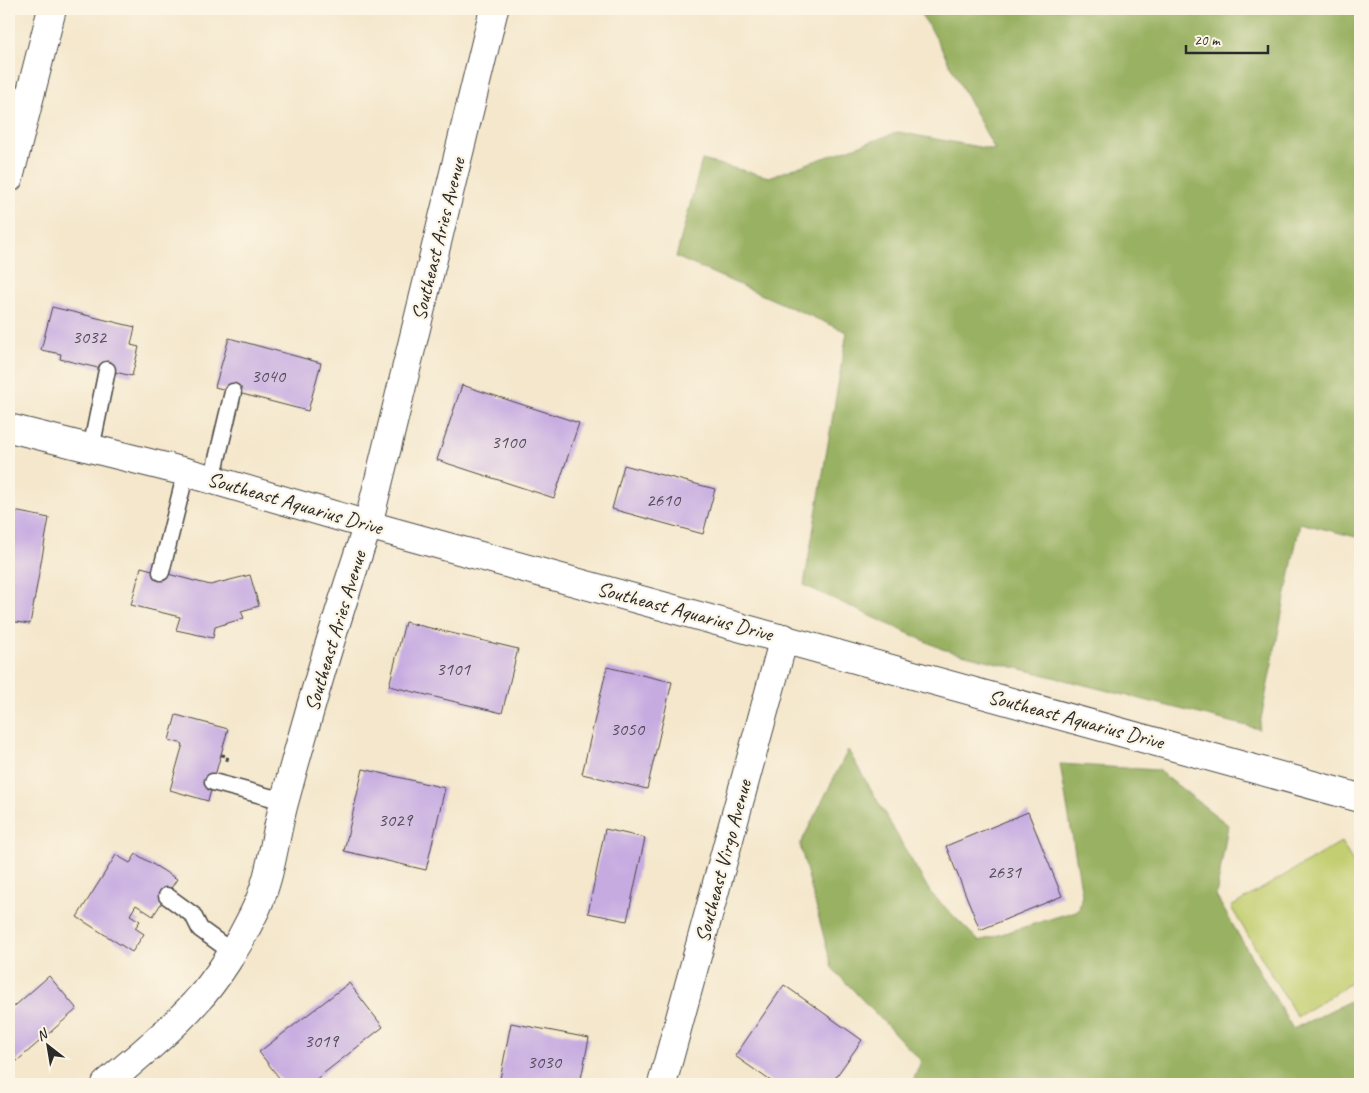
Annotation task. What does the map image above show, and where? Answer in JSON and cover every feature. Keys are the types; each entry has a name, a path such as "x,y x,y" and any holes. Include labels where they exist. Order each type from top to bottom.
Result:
{"street":[{"name":"Southeast Aries Avenue","path":"106,1084 152,1045 196,1002 232,952 254,914 271,866 284,801 344,595 368,525 494,9"},
{"path":"9,178 43,10"},
{"name":"Southeast Aquarius Drive","path":"9,428 186,472 368,525 1360,798"},
{"name":"Southeast Virgo Avenue","path":"662,1084 784,638"}],"lane":[{"path":"91,449 107,370"},
{"path":"212,480 233,392"},
{"path":"160,572 186,472"},
{"path":"214,782 284,801"},
{"path":"167,896 193,915 200,929 232,952"}],"green space":[{"path":"917,9 1360,9 1360,538 1300,523 1259,729 942,649 804,585 847,332 676,257 702,160 769,177 898,132 995,150 931,29"},
{"path":"848,750 930,892 979,941 1079,910 1082,894 1060,764 1158,770 1228,825 1216,896 1293,1029 1360,996 1360,1084 912,1084 921,1061 832,968 800,845"},
{"path":"1341,842 1360,873 1360,977 1297,1017 1231,907"}],"building":[{"path":"52,307 135,327 131,345 139,347 132,376 60,359 61,354 41,350"},
{"path":"229,338 321,363 308,411 215,387"},
{"path":"462,385 579,423 554,498 437,460"},
{"path":"624,465 715,489 703,534 612,509"},
{"path":"9,510 49,518 30,624 9,621"},
{"path":"141,567 210,585 250,575 259,606 241,611 244,618 215,627 213,638 176,630 180,617 131,605"},
{"path":"405,622 518,649 502,713 389,686"},
{"path":"607,667 672,682 647,789 582,774"},
{"path":"176,715 228,729 208,801 170,790 183,744 169,740"},
{"path":"363,769 445,788 426,870 344,851"},
{"path":"1028,812 1062,896 980,930 946,846"},
{"path":"605,829 645,838 627,921 588,913"},
{"path":"136,854 177,879 153,916 136,905 130,915 140,921 135,928 144,934 132,952 77,917 116,855 130,863"},
{"path":"49,976 77,1009 10,1067 9,1011"},
{"path":"349,983 383,1027 310,1084 284,1084 259,1052"},
{"path":"784,985 862,1040 831,1084 775,1084 735,1056"},
{"path":"511,1023 589,1038 580,1084 499,1084"}]}
